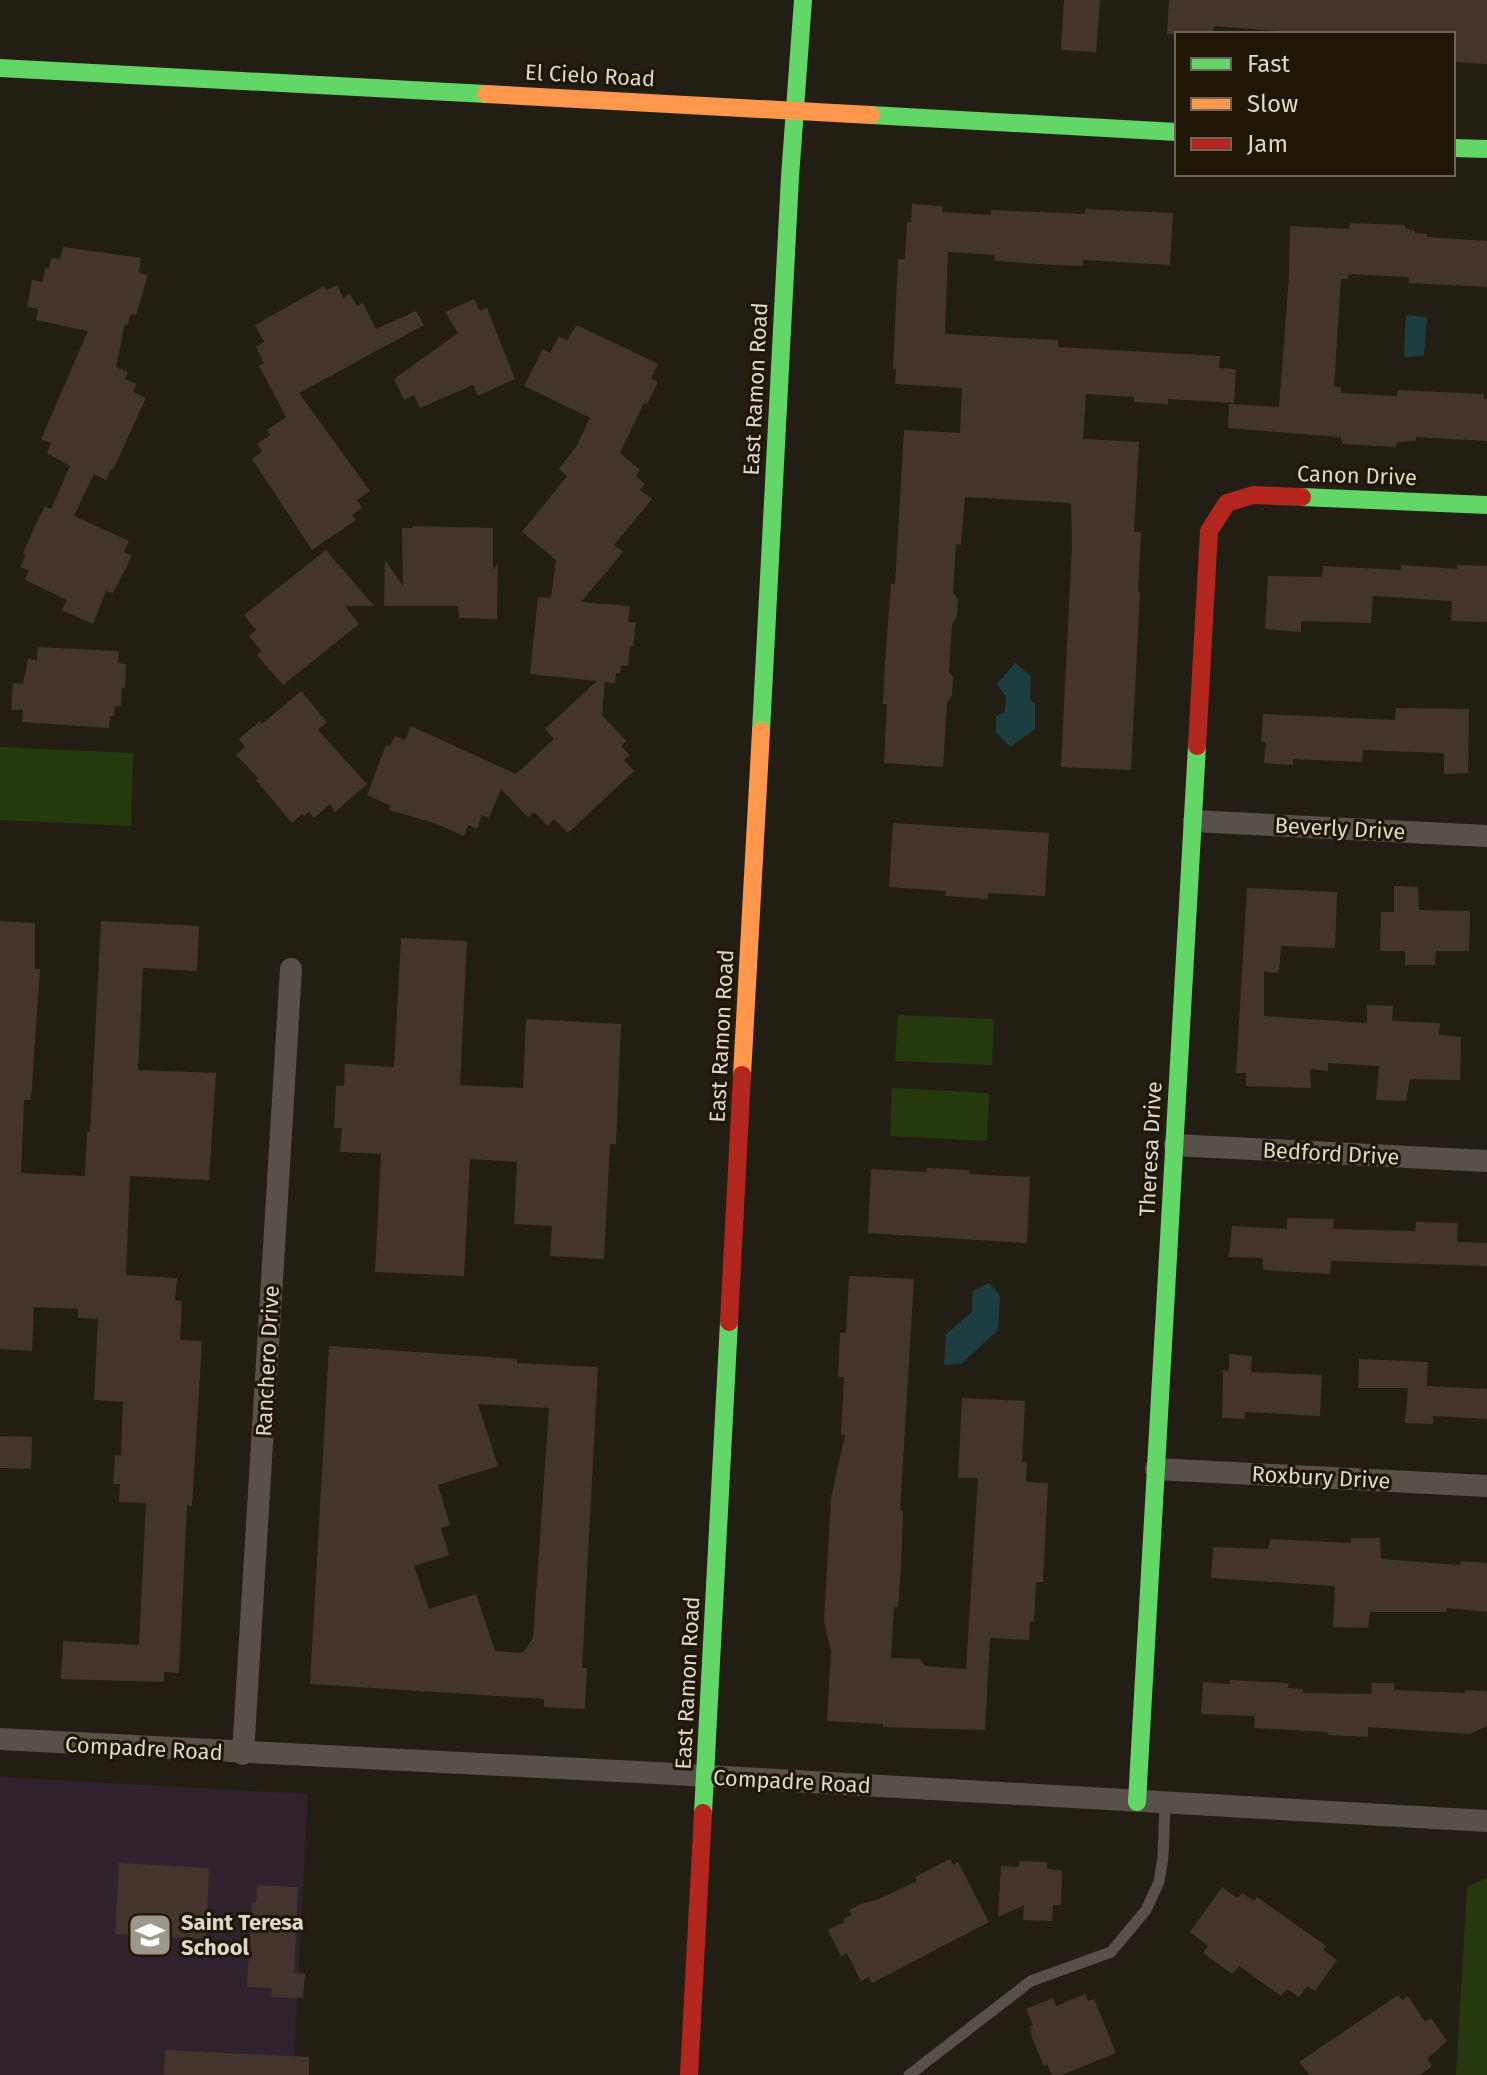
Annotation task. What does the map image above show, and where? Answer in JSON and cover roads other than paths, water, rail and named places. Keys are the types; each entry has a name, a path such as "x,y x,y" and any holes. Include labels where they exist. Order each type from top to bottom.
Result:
{"main road":[{"name":"East Ramon Road","path":"689,2075 803,0"},
{"name":"El Cielo Road","path":"0,68 1175,132"},
{"path":"1455,148 1487,149"},
{"name":"Canon Drive","path":"1227,503 1253,495 1487,505"},
{"name":"Theresa Drive","path":"1137,1802 1209,531 1227,503"}],"street":[{"name":"Beverly Drive","path":"1194,821 1487,836"},
{"name":"Ranchero Drive","path":"243,1754 291,969"},
{"name":"Bedford Drive","path":"1175,1145 1487,1161"},
{"name":"Roxbury Drive","path":"1156,1469 1487,1486"},
{"name":"Compadre Road","path":"0,1739 1487,1821"}],"lane":[{"path":"909,2075 1031,1981 1111,1952 1146,1910 1159,1882 1165,1803"}],"water":[{"path":"1406,315 1427,317 1424,356 1404,357"},
{"path":"1015,663 1031,676 1030,699 1035,704 1035,729 1010,747 996,732 996,716 1005,712 1006,697 997,684"},
{"path":"989,1283 1000,1296 998,1330 961,1364 944,1365 946,1334 972,1312 973,1291"}],"place":[{"name":"Saint Teresa School","path":"150,1935"}]}
